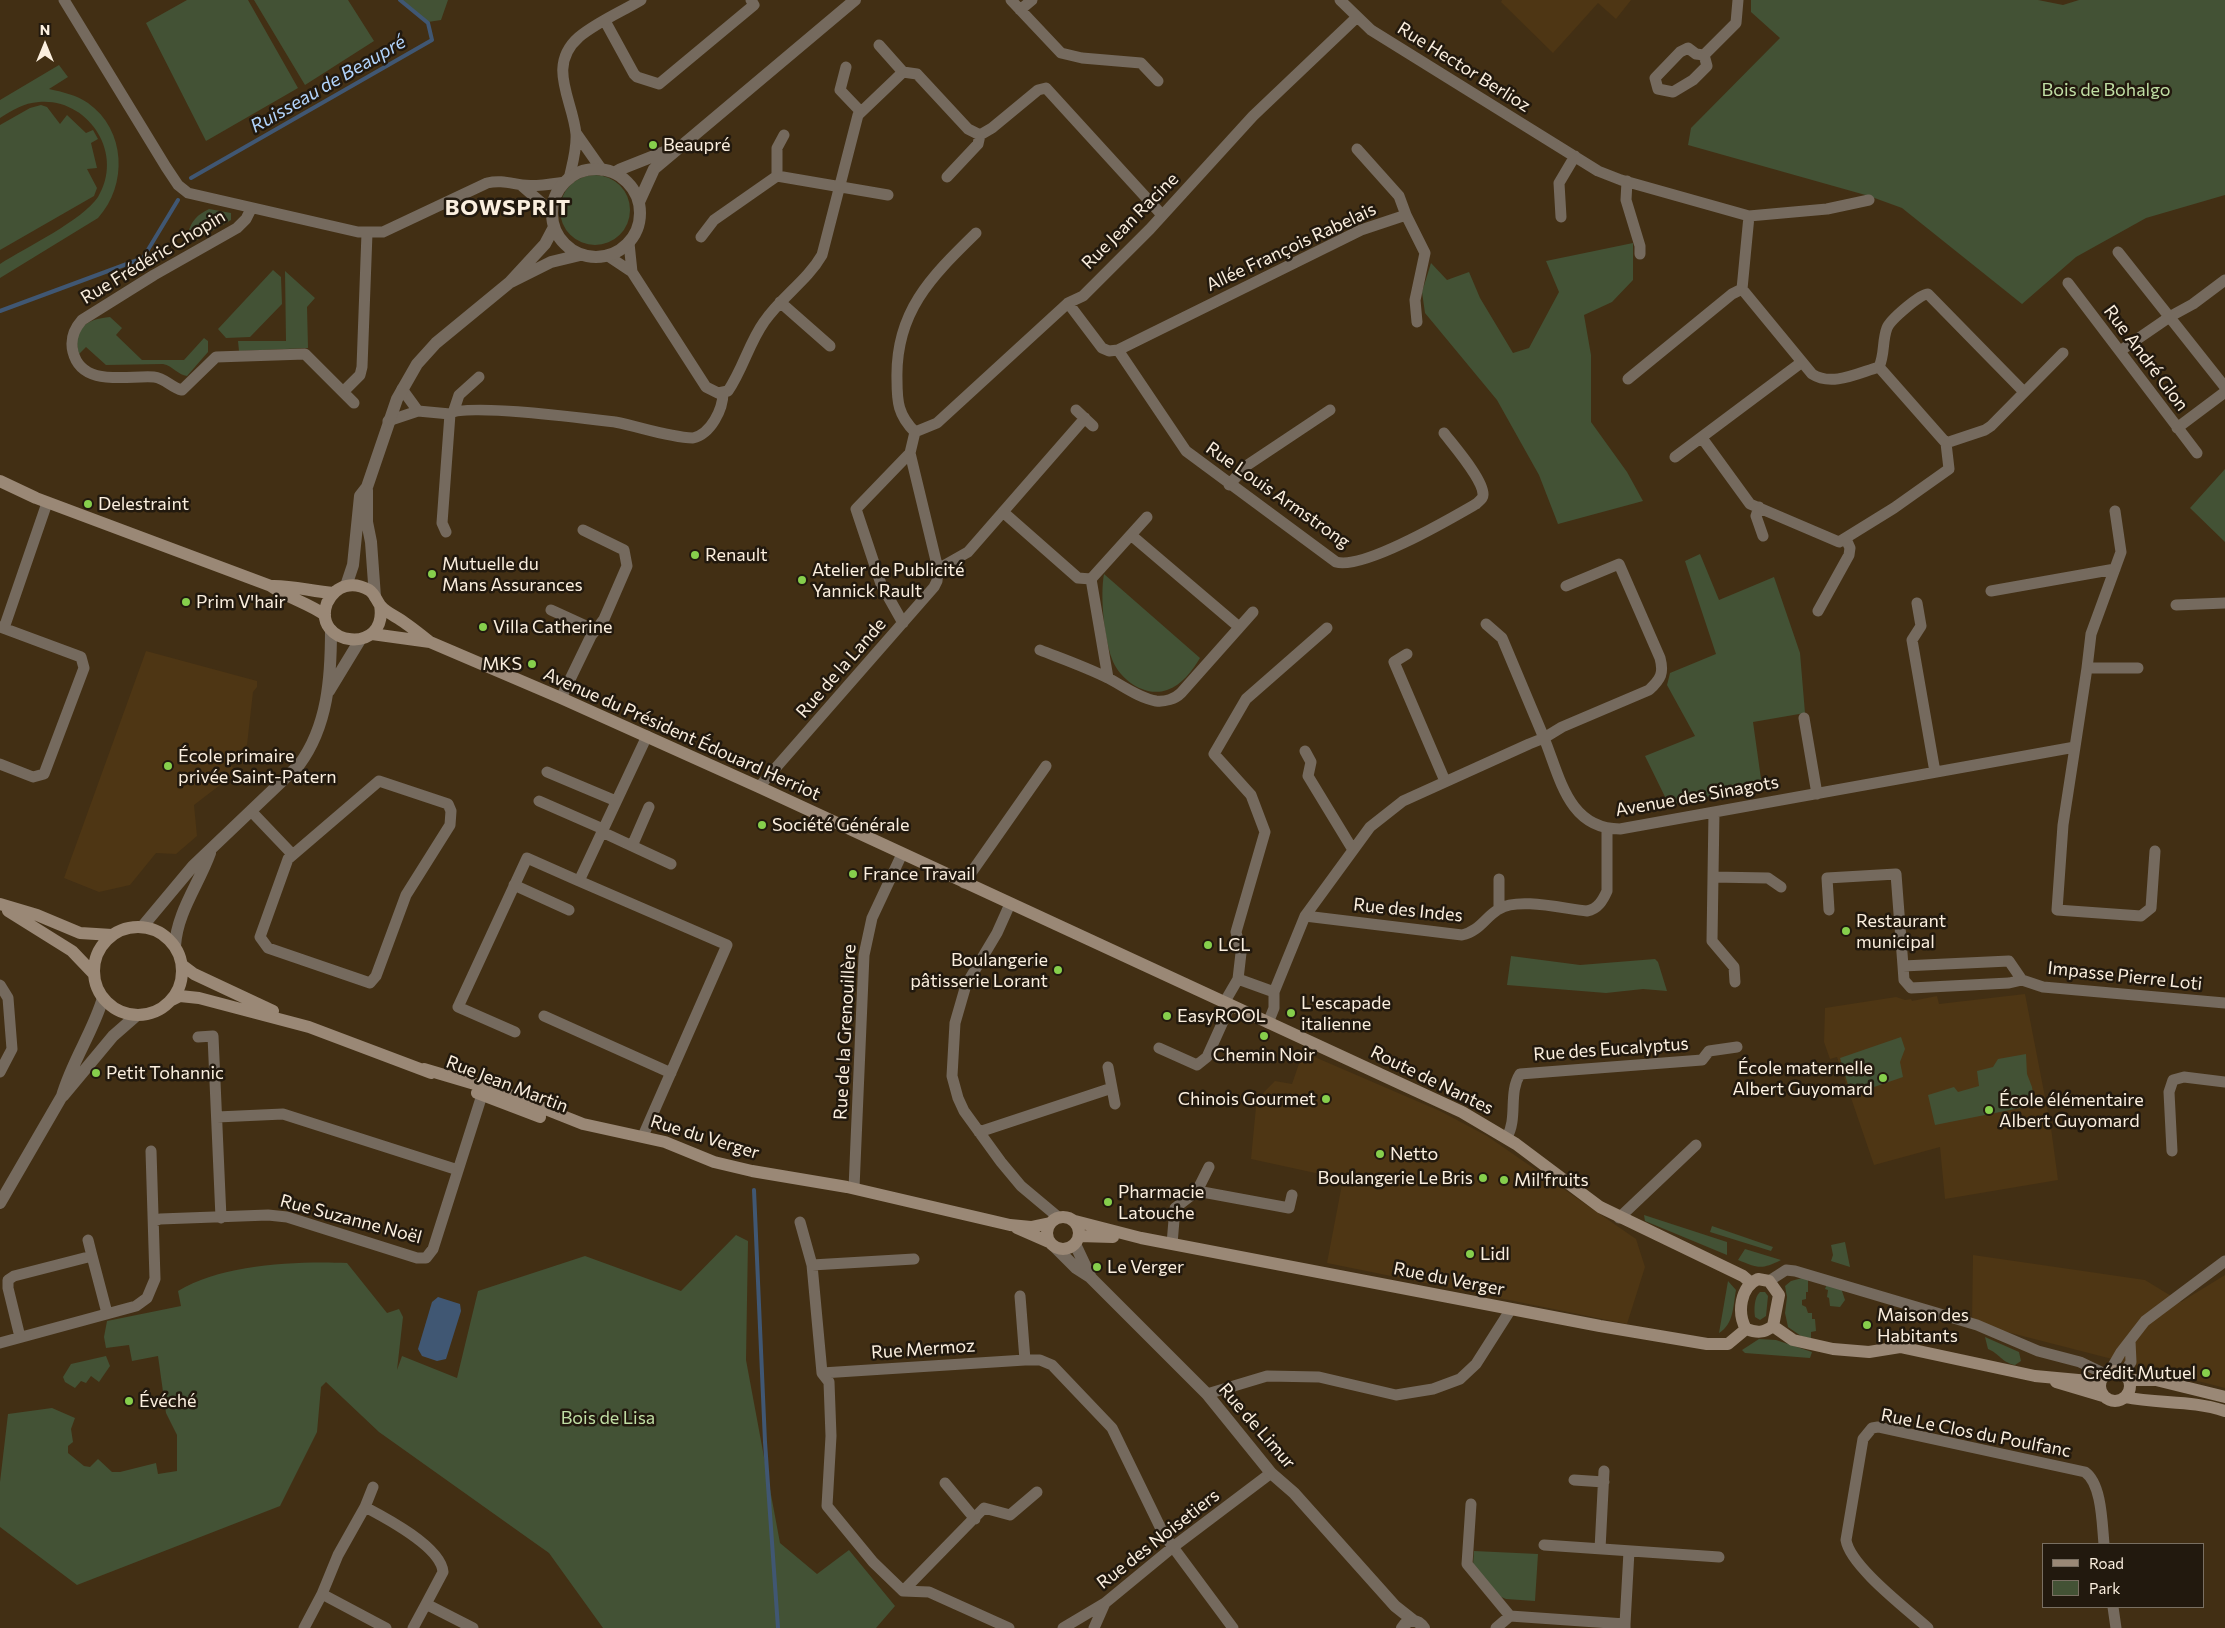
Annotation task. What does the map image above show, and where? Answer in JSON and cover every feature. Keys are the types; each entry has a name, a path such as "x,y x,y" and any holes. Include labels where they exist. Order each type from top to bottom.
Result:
{"main road":[{"path":"0,481 48,502 271,586 284,595 304,602 326,615"},
{"path":"271,586 334,593"},
{"path":"346,586 362,587 378,601 379,624 372,634 360,640 344,639 331,630 326,615 326,607 334,593 346,586"},
{"name":"Avenue du Président Édouard Herriot","path":"378,601 430,642 647,736 1055,925"},
{"name":"Avenue du Président Édouard Herriot","path":"372,634 430,642"},
{"path":"0,904 37,915 80,933 112,935 132,927 142,927 161,933 175,946 182,965 180,984 172,1000 156,1011 137,1015 118,1010 103,998 98,991 94,974 98,952 112,935"},
{"path":"0,904 72,951 94,974"},
{"name":"Route de Nantes","path":"1055,925 1462,1112 1507,1138 1588,1199 1620,1218 1743,1276 1750,1282"},
{"name":"Rue Jean Martin","path":"182,965 194,974 309,1027 424,1069 482,1094 563,1125 600,1136 697,1157"},
{"name":"Rue Jean Martin","path":"172,1000 180,996 199,998 309,1027"},
{"name":"Rue du Verger","path":"424,1069 505,1094 583,1124 643,1136 680,1147 697,1157 752,1171 854,1188 1010,1225 1031,1227 1054,1220"},
{"path":"1067,1217 1075,1221 1077,1240 1066,1249 1053,1245 1046,1232 1054,1220 1067,1217"},
{"name":"Rue du Verger","path":"1075,1221 1141,1238 1511,1309 1707,1344 1728,1344 1746,1329"},
{"name":"Rue du Verger","path":"1010,1225 1053,1245"},
{"name":"Rue du Verger","path":"1077,1240 1141,1238"},
{"path":"1758,1279 1769,1281 1779,1295 1773,1326 1763,1332 1746,1329 1741,1321 1745,1289 1750,1282 1758,1279"},
{"path":"1773,1326 1793,1340 1832,1349 1869,1352 1900,1347 2045,1377 2074,1389 2116,1401 2125,1397 2130,1389 2126,1377"},
{"path":"2045,1377 2105,1376 2156,1380 2225,1397"},
{"path":"2103,1396 2105,1376"},
{"path":"2125,1397 2151,1402 2174,1402 2209,1406 2225,1411"}],"street":[{"path":"64,0 178,185 188,193 251,209 367,233 383,232 487,182 500,180 521,185 567,180 581,172 602,170 614,174 630,185 639,202"},
{"path":"602,170 576,133 564,90 563,64 573,43 641,0"},
{"path":"632,272 630,243 639,224 639,202 654,169 680,145 855,0"},
{"path":"1011,0 1058,52 1082,58 1142,63 1158,82"},
{"path":"1020,10 1032,0"},
{"name":"Rue Hector Berlioz","path":"1340,0 1356,18 1372,30 1598,171 1626,181 1749,216 1827,209 1869,200"},
{"path":"1704,55 1736,23 1738,0"},
{"path":"605,21 634,74 637,77 660,84 755,2"},
{"name":"Rue Jean Racine","path":"915,432 937,424 1068,303 1083,296 1162,215 1253,116 1356,18"},
{"path":"880,45 903,72 917,74 968,129 980,134 992,128 1038,90 1046,88 1162,215"},
{"path":"1688,48 1696,54 1704,55 1706,66 1693,80 1673,92 1658,88 1655,78 1680,52 1688,48"},
{"path":"846,67 840,90 860,112"},
{"path":"388,421 418,411 501,410 615,422 693,438 700,436 710,426 723,401 723,393 732,384 753,340 780,302 814,268 822,255 856,120 860,112 903,72"},
{"path":"576,133 574,157 567,180 556,196 552,212 554,227 560,239 580,255"},
{"path":"946,177 978,144 980,134"},
{"path":"777,176 777,148 784,135"},
{"path":"614,174 621,169 680,145"},
{"path":"1357,149 1399,196 1424,253 1414,300 1417,322"},
{"path":"1561,217 1560,182 1575,156"},
{"path":"701,237 714,220 777,176 888,195"},
{"path":"1626,181 1626,200 1640,246 1640,254"},
{"path":"521,185 552,212"},
{"name":"Rue Frédéric Chopin","path":"251,209 246,219 237,228 154,274 82,320 75,328 72,339 74,356 83,368 94,376 156,377 182,390 216,357 305,354 343,392"},
{"name":"Allée François Rabelais","path":"1118,350 1361,230 1406,215"},
{"path":"1749,216 1742,289 1802,362 1818,378 1831,381 1879,366 1884,356 1886,328 1918,298 1928,294 2024,392"},
{"path":"346,586 353,565 358,503 367,487 388,421 402,388 417,364 436,342 509,283 545,244 554,227"},
{"path":"354,403 343,392 360,375 362,367 367,233"},
{"path":"976,233 926,285 912,308 901,337 896,371 898,403 904,421 915,432 910,453 938,569 968,552 1084,418"},
{"path":"509,283 551,262 580,255 599,258 608,256 630,243"},
{"path":"2118,252 2171,316 2225,387"},
{"path":"608,256 632,272 706,387 718,393 723,393"},
{"path":"2120,351 2171,316 2193,304 2225,280"},
{"name":"Rue André Glon","path":"2068,283 2196,453"},
{"path":"1628,379 1724,300 1742,289"},
{"path":"780,302 830,346"},
{"path":"1068,303 1102,348 1109,351 1118,350"},
{"name":"Rue Louis Armstrong","path":"1118,350 1186,451 1229,485 1336,562 1347,563 1407,542 1482,499 1483,494 1477,478 1444,433"},
{"path":"1946,443 1985,430 2062,353"},
{"path":"1675,457 1802,362"},
{"path":"1702,438 1750,504 1839,542 1949,469 1946,443 1879,366"},
{"path":"446,532 442,523 452,412 459,395 479,378"},
{"path":"402,388 418,411"},
{"path":"2177,428 2225,392"},
{"path":"1229,485 1246,466 1330,410"},
{"path":"903,623 881,584 856,509 910,453"},
{"path":"367,487 367,522 378,601"},
{"path":"0,764 33,777 44,774 84,668 81,658 2,628 48,502"},
{"path":"1759,507 1756,516 1763,536"},
{"path":"2115,511 2121,552 2091,634 2063,824 2057,910 2141,916 2151,908 2155,851"},
{"path":"1003,512 1078,578 1091,579"},
{"path":"1091,579 1147,517"},
{"path":"561,698 594,632 604,619 627,566 624,550 583,530"},
{"path":"1131,535 1239,627"},
{"path":"1818,611 1849,555 1850,548 1846,539"},
{"path":"1268,1023 1274,1008 1274,992 1305,916 1370,827 1403,801 1544,738 1562,727 1650,690 1659,681 1663,670 1619,564 1566,586"},
{"name":"Rue de la Lande","path":"759,787 934,588 938,569"},
{"path":"1991,591 2115,569"},
{"path":"1091,579 1108,678"},
{"path":"1918,603 1921,626 1912,640 1935,772"},
{"path":"2176,605 2225,603"},
{"path":"551,610 586,626 594,632"},
{"path":"1040,650 1108,678 1129,691 1156,701 1176,698 1253,612"},
{"name":"Avenue des Sinagots","path":"1486,624 1502,638 1573,808 1586,820 1607,829 1620,829 2075,747"},
{"path":"1159,1048 1197,1065 1207,1057 1238,979 1241,953 1236,932 1265,832 1251,795 1214,754 1246,699 1327,628"},
{"path":"142,927 193,866 211,851 299,765 307,754 322,718 328,693 331,630"},
{"path":"328,693 360,640"},
{"path":"1407,654 1394,662 1445,781"},
{"path":"2087,668 2138,668"},
{"path":"1804,718 1817,794"},
{"path":"579,881 647,736"},
{"path":"1306,751 1312,762 1308,776 1352,850"},
{"path":"964,883 1046,766"},
{"path":"547,772 616,801"},
{"path":"379,781 448,804 451,811 450,825 406,895 376,976 370,983 268,948 264,943 260,936 260,931 288,859 292,854 379,781"},
{"path":"539,801 671,864"},
{"path":"632,846 649,807"},
{"path":"251,811 292,854"},
{"path":"1714,812 1712,941 1734,967 1735,982"},
{"path":"1500,879 1499,909 1516,903 1587,911 1593,910 1603,900 1607,890 1607,829"},
{"path":"175,946 177,928 181,916 211,851"},
{"name":"Rue de la Grenouillère","path":"854,1188 864,956 872,918 902,854"},
{"path":"514,1032 458,1006 527,858 727,945 643,1136"},
{"name":"Impasse Pierre Loti","path":"1829,910 1827,878 1896,874 1904,980 1911,988 2010,983 2022,980 2058,989 2225,1003"},
{"path":"1713,877 1768,878 1781,887"},
{"path":"514,886 570,910"},
{"path":"1010,904 997,934 966,984 955,1023 952,1060 955,1088 964,1111 979,1132 1021,1186 1054,1220"},
{"name":"Rue des Indes","path":"1305,916 1462,935 1470,934 1483,925 1499,909"},
{"name":"Impasse Pierre Loti","path":"1903,966 2009,961 2022,980"},
{"path":"1238,979 1274,992"},
{"path":"0,985 8,998 12,1049 0,1072"},
{"path":"62,1096 67,1079 94,1024 103,998"},
{"path":"0,1203 62,1096 113,1036 137,1015"},
{"path":"544,1016 672,1073"},
{"path":"198,1037 213,1036 222,1218"},
{"name":"Rue des Eucalyptus","path":"1507,1138 1512,1129 1515,1081 1520,1074 1702,1060 1709,1051 1737,1047"},
{"path":"1108,1067 1115,1104"},
{"path":"2172,1151 2169,1092 2172,1080 2184,1077 2225,1082"},
{"path":"979,1132 1112,1088"},
{"name":"Rue Suzanne Noël","path":"155,1221 160,1219 268,1215 287,1217 417,1258 426,1258 433,1250 482,1094"},
{"path":"217,1117 283,1114 458,1170"},
{"path":"1620,1218 1696,1145"},
{"path":"0,1343 136,1306 150,1293 155,1279 155,1221 151,1151"},
{"path":"1172,1244 1175,1208 1197,1191 1209,1167"},
{"path":"1197,1191 1289,1208 1292,1195"},
{"path":"800,1222 812,1265 822,1373 830,1382 831,1418 827,1506 873,1562 903,1591 929,1592 1009,1628"},
{"path":"88,1240 107,1313"},
{"name":"Rue de Limur","path":"1077,1240 1091,1278"},
{"name":"Rue de Limur","path":"1053,1245 1076,1268 1091,1278 1207,1394 1271,1473 1294,1493 1411,1626"},
{"path":"20,1337 8,1288 8,1280 14,1276 92,1256"},
{"path":"812,1265 914,1258"},
{"path":"1769,1281 1786,1270 1795,1271 1964,1320 2038,1351 2080,1362 2105,1376 2145,1321 2225,1261"},
{"path":"1020,1296 1025,1360"},
{"path":"1207,1394 1267,1376 1319,1377 1396,1395 1433,1389 1460,1379 1476,1364 1511,1309"},
{"path":"2126,1377 2131,1362 2130,1342"},
{"name":"Rue Mermoz","path":"822,1373 1025,1360 1040,1360 1052,1365 1112,1428 1164,1534 1233,1628"},
{"name":"Rue Le Clos du Poulfanc","path":"1928,1628 1857,1563 1847,1546 1846,1540 1862,1438 1872,1428 1878,1427 2085,1472 2093,1479 2096,1488 2104,1543"},
{"name":"Rue des Noisetiers","path":"1063,1628 1105,1603 1173,1547 1271,1473"},
{"path":"1574,1480 1604,1476 1600,1549"},
{"path":"945,1483 975,1519"},
{"path":"304,1628 322,1594 338,1554 365,1507 374,1487"},
{"path":"903,1591 984,1508 1010,1515 1037,1492"},
{"path":"1471,1504 1467,1564 1510,1616 1625,1626 1629,1551"},
{"path":"365,1507 396,1524 439,1558 443,1572 412,1628"},
{"path":"1544,1545 1719,1557"},
{"path":"322,1594 386,1628"},
{"path":"1094,1628 1105,1603"},
{"path":"426,1604 473,1628"},
{"path":"2113,1608 2116,1628"},
{"path":"1496,1628 1510,1616"}],"shaded area":[{"path":"1502,0 1631,0 1616,19 1598,3 1553,53 1501,2"},
{"name":"École primaire privée Saint-Patern","path":"146,651 257,681 257,687 253,692 247,745 227,761 237,772 194,805 197,836 176,854 156,853 130,885 99,892 64,878"},
{"name":"École élémentaire Albert Guyomard","path":"2025,994 2051,1128 2058,1180 1945,1199 1940,1147 1874,1165 1837,1057 1830,1059 1824,1042 1825,1008 1896,997 1905,1000 1911,999 1912,1001 1937,996 1939,1004"},
{"path":"1303,1052 1440,1111 1487,1136 1636,1239 1645,1267 1627,1324 1327,1263 1343,1179 1251,1159 1256,1107 1264,1092 1275,1081 1292,1084"},
{"path":"1973,1255 2145,1280 2181,1302 2225,1275 2225,1388 1972,1323"}],"green space":[{"path":"187,0 248,0 298,88 206,141 146,23"},
{"path":"254,0 348,0 374,41 305,85"},
{"path":"399,0 448,0 441,20 428,22"},
{"name":"Bois de Bohalgo","path":"1751,0 2038,0 2063,5 2079,0 2225,0 2225,195 2146,218 2076,257 2022,304 1902,208 1869,196 1688,145 1691,128 1780,38 1751,12"},
{"path":"59,65 68,77 49,89 74,96 88,103 101,114 110,128 116,143 118,158 118,174 114,190 108,205 98,218 0,278 0,264 80,215 98,197 105,180 107,163 104,147 97,132 86,119 73,109 57,103 39,102 18,107 0,118 0,100"},
{"path":"41,105 47,107 60,124 67,115 86,133 93,130 98,139 91,143 97,168 87,169 97,188 94,196 0,250 0,125 30,108"},
{"path":"595,175 614,181 624,191 630,210 624,229 614,239 595,245 576,239 566,229 560,210 566,191 576,181"},
{"path":"209,209 231,213 231,220 193,242 188,233 191,225 198,216"},
{"path":"1633,243 1633,280 1612,302 1584,315 1591,355 1591,422 1627,472 1643,501 1558,524 1539,475 1497,400 1425,313 1422,292 1431,263 1447,280 1469,272 1480,298 1513,353 1529,348 1559,292 1546,261"},
{"path":"273,270 281,277 282,304 250,337 226,338 218,329"},
{"path":"285,271 315,298 307,307 308,348 239,351 238,341 286,341"},
{"path":"110,317 122,328 116,335 142,360 184,360 204,338 208,341 208,352 187,376 163,364 106,365 86,347 79,354 78,338 79,332 83,327 94,320"},
{"path":"2225,469 2225,542 2190,508"},
{"path":"1700,554 1719,600 1774,577 1800,653 1805,713 1753,722 1762,786 1669,805 1645,756 1695,736 1667,685 1670,673 1716,654 1685,561"},
{"path":"1104,574 1200,658 1190,673 1177,685 1159,692 1142,689 1127,680 1115,666 1109,650 1105,628 1102,593"},
{"path":"1511,956 1580,965 1655,959 1658,962 1667,991 1643,989 1606,993 1507,985"},
{"path":"1901,1037 1905,1049 1900,1062 1903,1077 1851,1095 1840,1058"},
{"path":"2026,1054 2027,1074 2032,1087 2035,1105 1935,1125 1928,1095 1954,1087 1958,1092 1979,1086 1977,1071 1993,1067 1998,1059"},
{"path":"1644,1215 1727,1242 1727,1255 1645,1221"},
{"path":"1712,1226 1773,1247 1771,1251 1710,1232"},
{"name":"Bois de Lisa","path":"736,1235 748,1241 746,1360 780,1543 817,1574 849,1550 895,1606 876,1628 603,1628 549,1553 379,1432 326,1382 321,1387 317,1432 280,1506 77,1585 0,1527 0,1482 8,1414 52,1408 75,1418 71,1429 73,1442 68,1446 68,1453 84,1466 90,1467 98,1459 112,1472 120,1472 156,1463 158,1474 177,1471 177,1435 166,1413 158,1356 132,1361 129,1345 106,1348 104,1337 107,1321 181,1306 178,1291 196,1282 216,1275 260,1266 347,1263 387,1313 399,1309 403,1317 397,1370 402,1356 457,1378 478,1291 585,1256 681,1291"},
{"path":"1845,1242 1850,1267 1831,1261 1833,1255 1831,1245"},
{"path":"1745,1249 1781,1260 1764,1267 1750,1265 1738,1260"},
{"path":"1802,1278 1808,1279 1808,1292 1806,1292 1806,1299 1802,1300 1802,1305 1806,1307 1808,1313 1812,1313 1812,1319 1815,1319 1816,1331 1811,1332 1811,1339 1801,1336 1788,1327 1785,1313 1787,1297 1785,1286 1791,1281"},
{"path":"1728,1281 1736,1290 1733,1308 1728,1325 1719,1333"},
{"path":"1827,1284 1841,1288 1845,1300 1840,1307 1830,1306 1829,1298 1827,1297 1828,1290 1825,1289"},
{"path":"1760,1292 1765,1292 1768,1296 1766,1316 1760,1320 1755,1317 1755,1311 1756,1300"},
{"path":"1985,1337 2019,1352 2021,1361 2015,1365 2003,1360 1988,1349"},
{"path":"1759,1339 1776,1340 1812,1352 1810,1358 1745,1353 1742,1350"},
{"path":"106,1356 110,1366 99,1382 91,1376 86,1383 81,1381 75,1388 65,1382 63,1377 71,1364"},
{"path":"1474,1551 1538,1554 1535,1601 1506,1599 1499,1596 1473,1565"}],"water":[{"path":"438,1297 460,1304 461,1311 446,1359 437,1361 422,1356 418,1349 432,1302"}],"waterway":[{"name":"Ruisseau de Beaupré","path":"191,178 432,40 428,23 400,0"},
{"name":"Ruisseau de Beaupré","path":"0,311 143,258 178,200"},
{"path":"754,1190 765,1442 778,1628"}],"place":[{"name":"Beaupré","path":"653,145"},
{"name":"Delestraint","path":"88,504"},
{"name":"Renault","path":"695,555"},
{"name":"Mutuelle du Mans Assurances","path":"432,574"},
{"name":"Atelier de Publicité Yannick Rault","path":"802,580"},
{"name":"Prim V'hair","path":"186,602"},
{"name":"Villa Catherine","path":"483,627"},
{"name":"MKS","path":"532,664"},
{"name":"École primaire privée Saint-Patern","path":"168,766"},
{"name":"Société Générale","path":"762,825"},
{"name":"France Travail","path":"853,874"},
{"name":"Restaurant municipal","path":"1846,931"},
{"name":"LCL","path":"1208,945"},
{"name":"Boulangerie pâtisserie Lorant","path":"1058,970"},
{"name":"L'escapade italienne","path":"1291,1013"},
{"name":"EasyROOL","path":"1167,1016"},
{"name":"Chemin Noir","path":"1264,1036"},
{"name":"Petit Tohannic","path":"96,1073"},
{"name":"École maternelle Albert Guyomard","path":"1883,1078"},
{"name":"Chinois Gourmet","path":"1326,1099"},
{"name":"École élémentaire Albert Guyomard","path":"1989,1110"},
{"name":"Netto","path":"1380,1154"},
{"name":"Boulangerie Le Bris","path":"1483,1178"},
{"name":"Mil'fruits","path":"1504,1180"},
{"name":"Pharmacie Latouche","path":"1108,1202"},
{"name":"Lidl","path":"1470,1254"},
{"name":"Le Verger","path":"1097,1267"},
{"name":"Maison des Habitants","path":"1867,1325"},
{"name":"Crédit Mutuel","path":"2206,1373"},
{"name":"Évéché","path":"129,1401"}],"district":[{"name":"BOWSPRIT","path":"508,208"}]}
